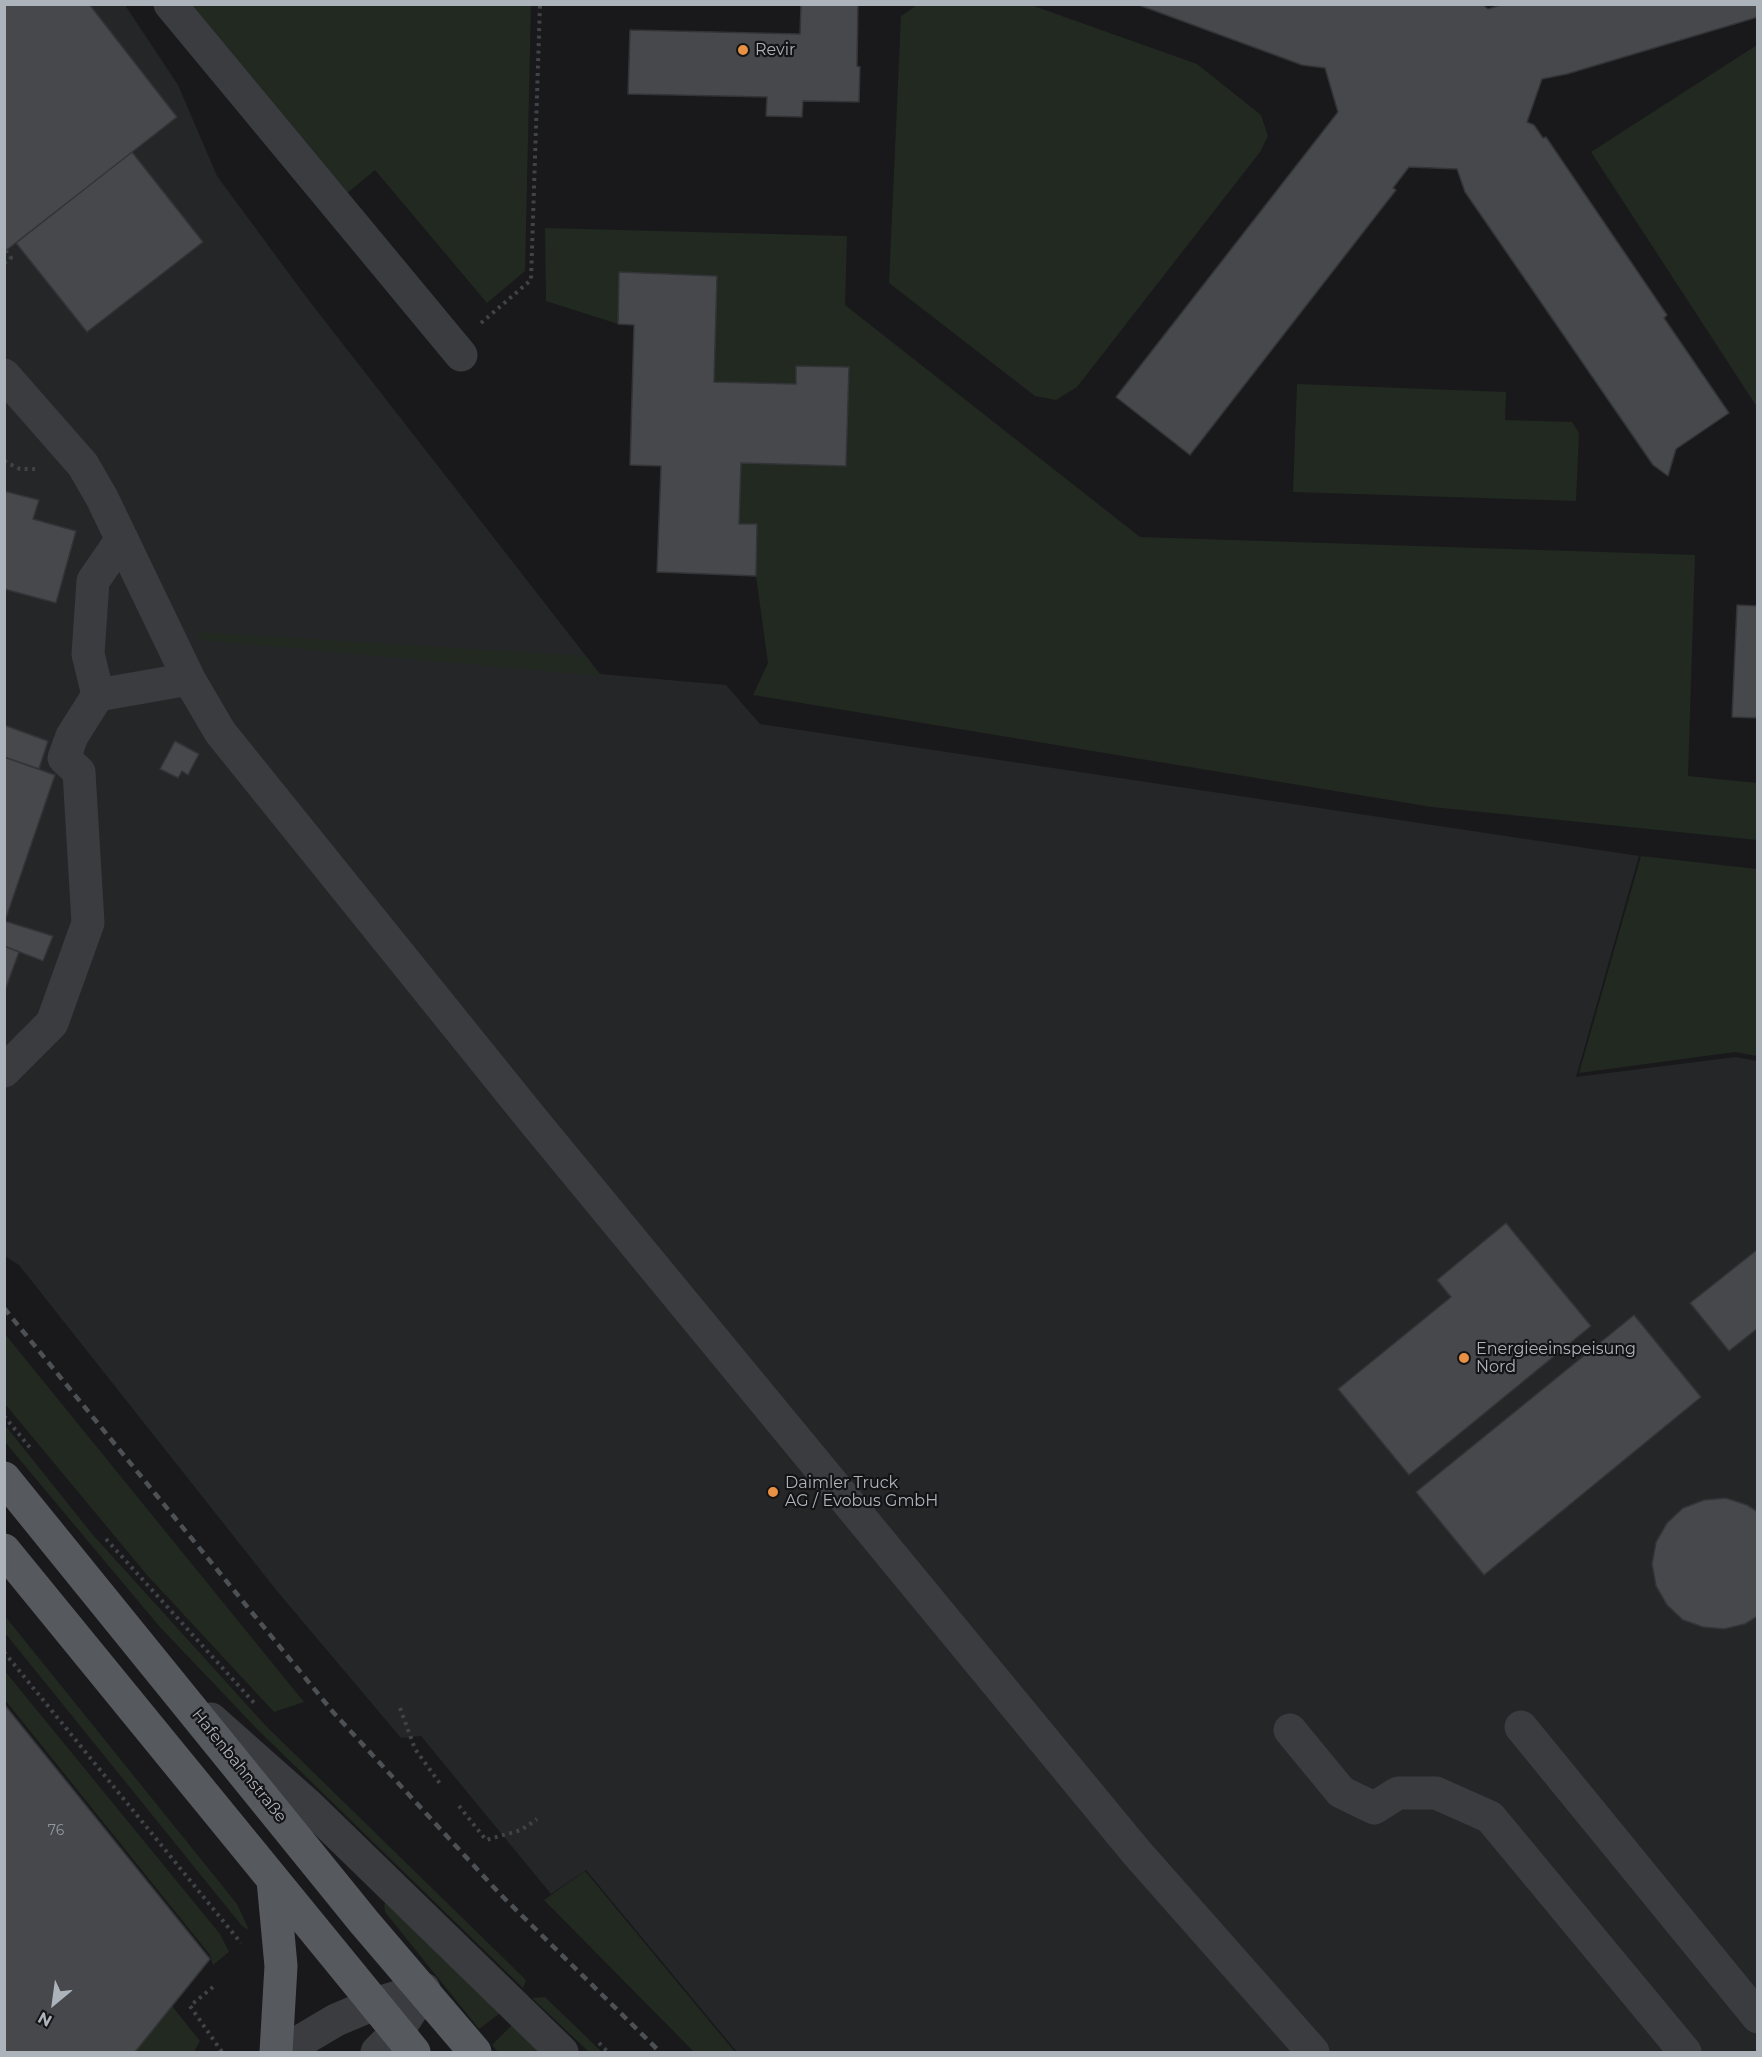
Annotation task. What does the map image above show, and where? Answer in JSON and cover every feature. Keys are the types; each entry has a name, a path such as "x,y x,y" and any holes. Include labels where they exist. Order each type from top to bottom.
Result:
{"main road":[{"name":"Hafenbahnstraße","path":"4,1478 176,1687 364,1922 476,2052"},
{"path":"4,1550 374,2004 396,2046"},
{"path":"273,1880 281,1966 276,2052"}],"street":[{"path":"170,4 457,351"},
{"path":"4,375 83,465 122,539 189,679 220,732 532,1119 1177,1900 1313,2052"},
{"path":"4,1071 52,1023 88,923 80,772 64,758 72,736 98,694 88,654 93,581 122,539"},
{"path":"98,694 189,679"},
{"path":"176,1687 308,1805 562,2052"},
{"path":"1521,1727 1758,2017"},
{"path":"1290,1730 1341,1792 1374,1808 1398,1793 1436,1793 1490,1817 1685,2052"},
{"path":"282,2052 336,2020 374,2004 424,1989"},
{"path":"396,2046 424,1989"}],"path":[{"path":"457,351 531,280 540,4"},
{"path":"4,263 12,258 6,250"},
{"path":"4,1416 39,1458"},
{"path":"103,1535 262,1712"},
{"path":"4,1652 245,1948"},
{"path":"400,1708 414,1749 441,1785"},
{"path":"459,1806 486,1840 521,1830 537,1819"},
{"path":"213,1987 190,2006 222,2052"}],"shaded area":[{"path":"4,5 125,5 178,85 217,176 307,298 600,674 726,685 760,724 1639,856 1576,1077 1736,1057 1757,1061 1757,2052 737,2052 586,1870 551,1894 421,1736 401,1738 277,1591 19,1265 5,1256"},
{"path":"188,5 531,5 525,271 487,303 375,170 345,195"},
{"path":"917,5 1031,5 1197,64 1261,115 1268,136 1260,152 1077,387 1056,400 1035,396 889,283 901,16"},
{"path":"1757,45 1757,407 1591,152"},
{"path":"545,228 847,236 845,305 1140,537 1695,555 1688,776 1757,783 1757,840 1432,807 753,695 768,663 756,576 757,525 739,524 741,463 846,466 849,367 797,366 796,384 714,382 717,276 620,272 618,324 546,301"},
{"path":"1297,384 1506,392 1505,420 1572,422 1579,433 1576,501 1293,492"},
{"path":"197,632 586,656 600,676 201,640"},
{"path":"1641,856 1757,869 1757,1056 1735,1052 1579,1073"},
{"path":"4,1334 304,1702 274,1712 147,1575 5,1404"},
{"path":"5,1425 93,1535 265,1725 526,1980 523,1988 258,1730 159,1626 5,1442"},
{"path":"5,1616 237,1904 249,1930 242,1926 5,1633"},
{"path":"4,1670 220,1934 229,1952 213,1965 210,1955 5,1700"},
{"path":"585,1871 735,2052 694,2052 544,1900"},
{"path":"387,1902 503,2011 479,2029 385,1912 384,1904"},
{"path":"545,1997 602,2052 589,2052 532,1998"},
{"path":"172,2006 200,2041 194,2052 135,2052"},
{"path":"514,2023 544,2052 498,2052 492,2045"}],"building":[{"path":"4,4 89,4 177,117 4,252"},
{"name":"Revir","path":"801,4 858,4 859,102 803,101 802,117 766,116 767,97 628,94 630,30 800,34"},
{"path":"1136,4 1482,4 1488,9 1504,4 1758,4 1758,17 1567,74 1542,79 1527,122 1534,125 1543,138 1546,137 1667,315 1664,318 1729,413 1676,449 1668,476 1653,465 1465,192 1457,169 1409,167 1393,188 1396,190 1190,455 1116,397 1338,112 1325,68 1302,65"},
{"path":"132,152 203,242 87,332 16,243"},
{"path":"619,272 717,276 714,382 796,384 796,366 849,367 846,466 741,463 739,524 757,524 756,576 657,572 661,466 630,465 634,325 618,324"},
{"path":"4,491 39,500 33,519 76,531 56,603 4,589"},
{"path":"1737,605 1758,606 1758,718 1732,717"},
{"path":"4,725 48,741 39,769 4,757"},
{"path":"175,741 199,754 188,775 182,771 178,778 160,769"},
{"path":"4,757 55,775 5,921 53,936 43,961 4,946"},
{"path":"4,946 19,952 4,993"},
{"name":"Energieeinspeisung Nord","path":"1506,1223 1591,1326 1409,1475 1338,1389 1451,1297 1437,1280"},
{"path":"1758,1249 1758,1328 1729,1351 1690,1303"},
{"path":"1634,1315 1701,1397 1484,1575 1416,1492"},
{"path":"1726,1498 1747,1505 1758,1512 1758,1616 1745,1624 1724,1629 1703,1627 1683,1620 1667,1605 1656,1586 1652,1564 1656,1542 1667,1523 1683,1508 1704,1500"},
{"path":"4,1704 210,1959 135,2052 4,2052"}],"railway":[{"path":"4,1308 333,1712 499,1893 660,2052"}],"place":[{"name":"Revir","path":"743,50"},
{"name":"Energieeinspeisung Nord","path":"1464,1358"},
{"name":"Daimler Truck AG / Evobus GmbH","path":"773,1492"}]}
